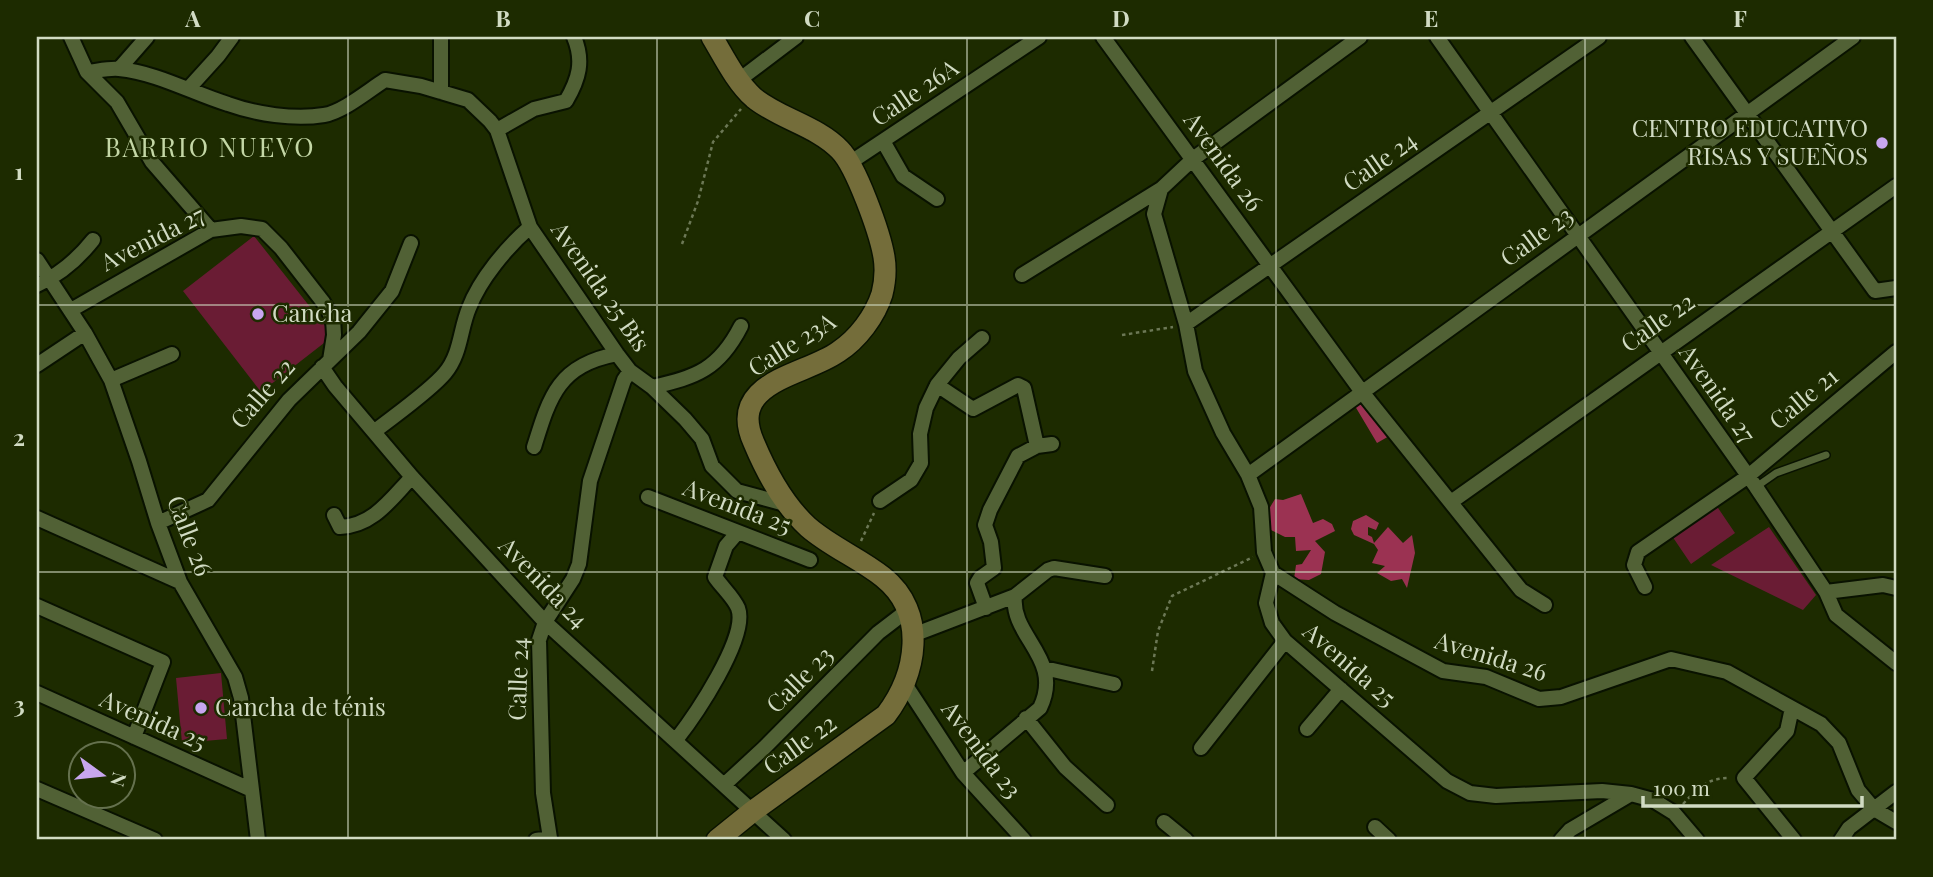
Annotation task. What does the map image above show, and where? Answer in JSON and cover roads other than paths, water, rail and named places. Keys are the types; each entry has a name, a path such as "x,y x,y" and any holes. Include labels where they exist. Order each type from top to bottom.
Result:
{"main road":[{"path":"712,37 738,80 754,97 839,148 850,162"},
{"name":"Calle 23A","path":"850,162 884,257 885,273 876,311 848,345 837,354 774,381 761,391 753,402 749,417 753,442 785,504 827,542 894,587 908,610 913,635 912,663 905,684"},
{"name":"Calle 22","path":"718,840 753,811 886,715 905,684"}],"street":[{"path":"71,37 87,72 117,102 152,162 211,230"},
{"path":"119,69 147,37"},
{"path":"189,88 232,37"},
{"path":"441,92 442,37"},
{"path":"497,130 534,109 566,101 580,74 579,54 574,37"},
{"path":"738,80 796,37"},
{"name":"Calle 26A","path":"850,162 1038,37"},
{"name":"Avenida 26","path":"1103,37 1362,392 1521,590 1545,605"},
{"path":"1022,275 1161,189 1193,159 1360,37"},
{"name":"Avenida 27","path":"1437,37 1751,482 1826,592 1836,615 1896,663"},
{"name":"Calle 24","path":"1186,324 1600,37"},
{"path":"1692,37 1875,290 1896,288"},
{"name":"Calle 23","path":"1248,475 1853,37"},
{"path":"87,72 119,69 189,88 227,104 295,116 326,115 385,80 468,100 497,130 530,227 498,259 469,307 460,345 446,373 374,431"},
{"path":"883,141 903,176 937,199"},
{"name":"Calle 22","path":"1451,502 1896,186"},
{"path":"1161,189 1154,214 1186,324 1195,371 1223,433 1248,475 1261,507 1264,552 1273,573"},
{"name":"Avenida 27","path":"71,310 211,230 241,226 262,229 281,248 333,318 334,335 326,363"},
{"name":"Avenida 25 Bis","path":"530,227 630,371 652,387 702,439 712,466 737,491 785,504"},
{"path":"44,282 81,254 93,240"},
{"name":"Calle 22","path":"158,523 208,500 289,400 359,332 392,290 411,243"},
{"name":"Calle 26","path":"37,260 44,282 71,310 111,380 180,582 235,677 242,698 258,840"},
{"path":"652,387 684,380 716,363 732,344 741,326"},
{"path":"37,365 85,333"},
{"path":"880,501 911,480 921,463 920,434 926,408 937,385 959,358 982,338"},
{"name":"Calle 21","path":"1645,587 1634,565 1638,552 1751,482 1896,352"},
{"path":"111,380 172,354"},
{"path":"534,447 542,419 564,378 576,368 598,358 617,354"},
{"name":"Avenida 24","path":"326,363 335,386 412,477 545,622 753,811"},
{"name":"Calle 24","path":"546,839 539,640 545,622 573,579 579,564 590,481 624,380 630,371"},
{"path":"937,385 973,409 1018,385 1024,388 1044,445 1018,456 990,510 985,525 991,542 994,568 977,583 986,608"},
{"path":"334,515 340,527 355,527 372,518 412,477"},
{"name":"Avenida 25","path":"648,497 810,560"},
{"path":"37,518 180,582"},
{"path":"676,740 717,679 739,628 738,607 715,577 726,546 738,532"},
{"path":"913,635 1015,596 1054,568 1105,576"},
{"name":"Avenida 26","path":"1273,573 1346,619 1443,671 1486,677 1539,699 1561,697 1671,659 1727,672 1821,724 1839,743 1857,790 1874,809 1896,822"},
{"name":"Avenida 25","path":"1273,573 1266,603 1272,623 1285,641 1447,781 1470,793 1496,796 1602,791 1631,794 1653,800 1674,813 1697,840"},
{"path":"1826,592 1883,585 1896,589"},
{"path":"964,773 1041,708 1046,697 1048,687 1044,668 1033,642 1018,620 1015,596"},
{"path":"37,606 163,662 134,737"},
{"name":"Calle 23","path":"725,784 878,633 908,610"},
{"path":"1201,748 1285,641"},
{"path":"1044,668 1114,684"},
{"name":"Avenida 23","path":"905,684 964,773 1024,840"},
{"path":"1307,729 1341,689"},
{"name":"Avenida 25","path":"37,693 251,789"},
{"path":"1792,708 1787,731 1744,778 1794,840"},
{"path":"1026,718 1065,767 1107,805"},
{"path":"37,789 155,840"},
{"path":"1841,840 1849,828 1896,792"},
{"path":"1561,840 1570,830 1631,794"},
{"path":"753,811 784,840"},
{"path":"1164,822 1186,840"},
{"path":"1375,827 1389,840"}],"lane":[{"path":"1751,482 1826,455"}],"place":[{"name":"CENTRO EDUCATIVO RISAS Y SUEÑOS","path":"1882,143"},
{"name":"Cancha","path":"258,314"},
{"name":"Cancha de ténis","path":"201,708"}],"district":[{"name":"BARRIO NUEVO","path":"210,148"}]}
